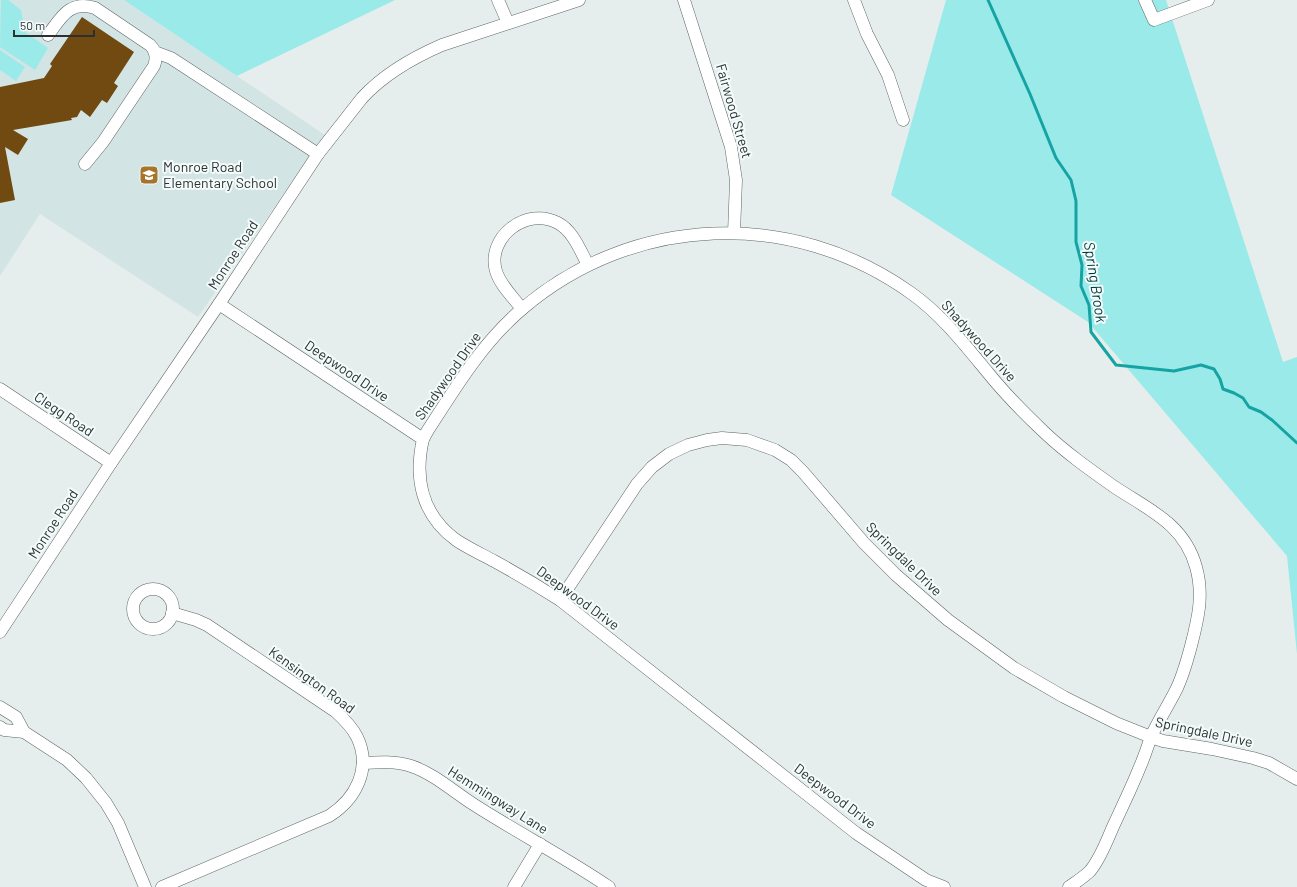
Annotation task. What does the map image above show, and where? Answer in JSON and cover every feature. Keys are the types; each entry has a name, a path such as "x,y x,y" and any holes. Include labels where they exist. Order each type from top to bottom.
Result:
{"street":[{"path":"498,0 508,23"},
{"name":"Monroe Road","path":"0,632 111,464 220,304 318,154 362,98 391,73 412,59 436,48 579,0"},
{"name":"Fairwood Street","path":"684,0 731,147 736,180 734,233"},
{"path":"854,0 867,34 888,75 903,120"},
{"path":"1145,0 1154,20 1208,0"},
{"path":"48,35 68,9 76,5 85,4 95,8 150,45 155,52 156,59 154,66 103,142 85,164"},
{"path":"155,52 171,58 318,154"},
{"path":"522,309 500,280 496,272 494,262 498,244 503,235 517,223 527,219 538,218 548,219 558,223 566,229 574,239 588,265"},
{"name":"Shadywood Drive","path":"423,439 476,358 501,329 522,309 559,281 588,265 617,252 658,240 696,234 734,233 774,236 828,250 878,272 925,304 953,330 1011,399 1048,436 1117,488 1155,512 1175,529 1184,541 1192,555 1196,567 1200,592 1200,606 1182,678 1151,737"},
{"name":"Deepwood Drive","path":"220,304 423,439 419,462 421,489 435,519 445,531 468,547 528,580 560,600 856,833 926,880 944,887"},
{"name":"Clegg Road","path":"1,391 111,464"},
{"name":"Springdale Drive","path":"560,600 637,484 652,467 669,454 688,445 722,438 747,440 775,450 791,460 816,486 877,558 962,631 1014,668 1064,698 1116,723 1151,737 1163,741 1219,750 1253,758 1269,763 1297,779"},
{"name":"Kensington Road","path":"162,887 329,816 339,810 354,794 362,773 363,763 358,737 351,727 335,711 207,625 191,618 172,613"},
{"path":"0,707 16,717 24,732"},
{"path":"0,727 4,730 24,732 67,760 94,786 118,823 145,887"},
{"path":"1069,887 1089,871 1102,850 1140,766 1151,737"},
{"name":"Hemmingway Lane","path":"363,763 400,763 412,766 425,772 473,804 581,868 609,887"},
{"path":"514,887 540,844"}],"shaded area":[{"name":"Monroe Road Elementary School","path":"0,0 124,0 325,135 198,317 40,214 0,276"},
{"path":"1,0 8,0 21,10 25,32 48,48 35,70 0,47"},
{"path":"124,0 395,0 237,76"},
{"path":"946,0 1166,0 1283,362 1297,357 1297,654 1287,556 1088,322 891,195"},
{"path":"0,50 25,67 16,81 0,70"}],"building":[{"path":"82,17 134,52 114,83 118,86 107,103 102,100 90,117 81,110 77,117 71,118 72,120 13,130 28,139 18,155 5,147 15,200 0,203 0,87 44,78 52,66 50,64"}],"waterway":[{"name":"Spring Brook","path":"988,0 1030,94 1056,158 1071,180 1076,201 1076,242 1082,265 1081,286 1089,305 1091,332 1116,365 1174,371 1201,365 1214,369 1220,379 1223,389 1243,398 1249,407 1261,412 1272,420 1297,443"}],"place":[{"name":"Monroe Road Elementary School","path":"149,175"}]}
